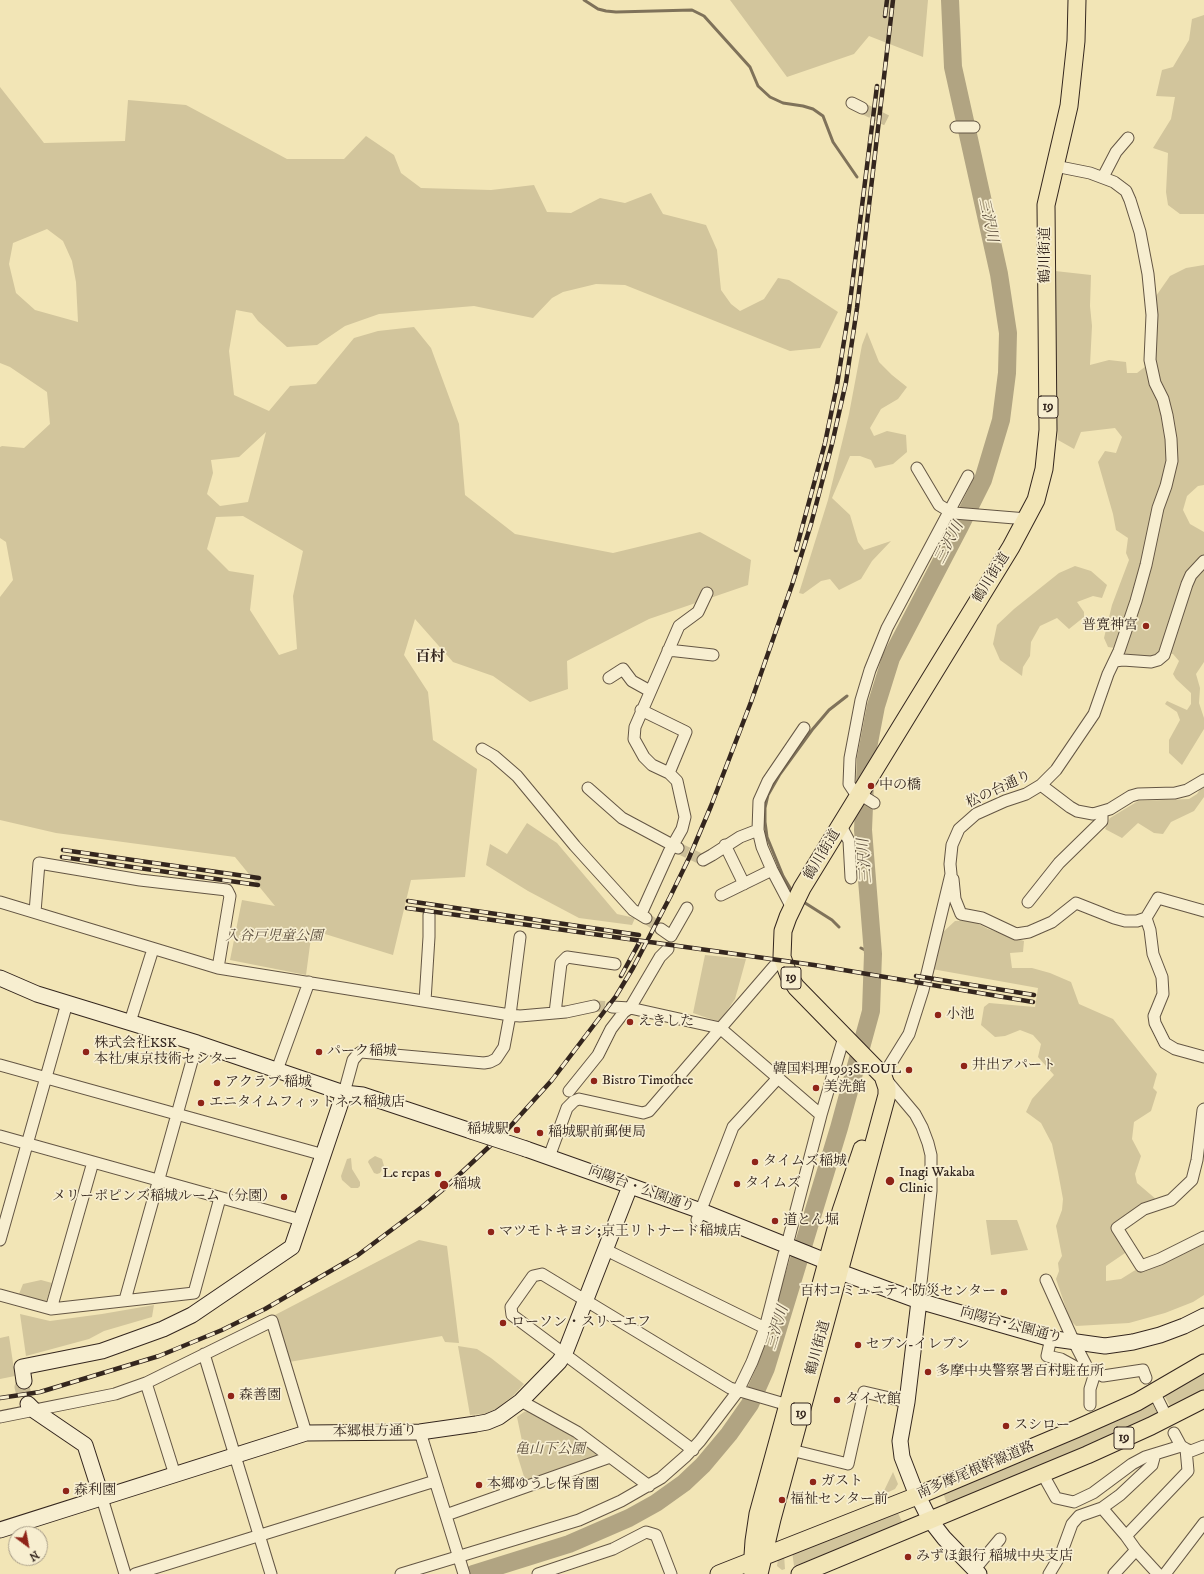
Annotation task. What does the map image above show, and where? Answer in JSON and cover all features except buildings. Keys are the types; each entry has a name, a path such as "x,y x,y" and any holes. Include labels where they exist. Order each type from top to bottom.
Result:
{"main road":[{"name":"鶴川街道","path":"757,1567 754,1541 758,1514 788,1405 831,1268 886,1103 887,1088 883,1076 796,987 789,976 782,957 783,931 796,900 850,810 865,797 874,771 1027,519 1036,500 1044,469 1048,430 1046,205 1069,106 1076,41 1077,0"},
{"name":"鶴川街道","path":"757,1567 791,1450 831,1268"},
{"name":"南多摩尾根幹線道路","path":"757,1567 1107,1415 1162,1388 1204,1363"},
{"name":"南多摩尾根幹線道路","path":"800,1574 1124,1438 1204,1399"},
{"name":"19","path":"719,1574 757,1567"}],"street":[{"path":"956,127 974,127"},
{"path":"1103,177 1116,152 1128,138"},
{"path":"1041,785 1056,770 1094,714 1108,674 1115,661 1138,594 1156,515 1166,486 1172,461 1171,438 1167,415 1163,399 1155,383 1150,360 1152,315 1148,274 1140,232 1133,207 1126,192 1114,182 1090,172 1056,166"},
{"path":"917,468 939,505 951,512 1027,519"},
{"path":"865,797 849,784 850,758 861,700 870,670 887,628 951,512 968,476"},
{"path":"1115,661 1128,660 1150,662 1158,660 1164,655 1187,584 1191,575 1204,561"},
{"path":"482,748 494,756 517,776 575,846 633,910 644,916 676,847 685,817 677,781 669,773 652,765 644,757 634,739 635,727 641,710 679,626 698,612 707,593"},
{"path":"668,650 713,655"},
{"path":"609,678 623,669 632,681 650,691"},
{"path":"641,710 686,732 669,773"},
{"path":"796,900 772,870 762,847 758,830 758,801 762,791 785,754 804,728"},
{"name":"松の台通り","path":"883,1076 909,1034 923,990 951,874 950,864 952,845 959,828 964,823 976,814 988,808 1026,794 1041,785 1077,811 1093,814 1110,809 1131,796 1138,794 1175,793 1187,790 1204,780"},
{"path":"588,788 622,818 676,847"},
{"path":"1028,902 1059,863 1102,821 1102,812"},
{"path":"841,826 849,841 851,878"},
{"path":"703,860 740,836 758,830"},
{"path":"726,845 744,884"},
{"path":"35,912 39,863 140,880 227,890 230,896 218,968"},
{"path":"721,895 772,870"},
{"path":"951,874 955,884 955,899 961,914 982,918 1016,934 1029,932 1052,922 1076,903 1124,921 1137,921 1146,918 1158,898 1204,911"},
{"path":"0,902 218,968 510,1015 520,1016 555,1013 594,1006"},
{"path":"661,929 670,936 687,908"},
{"path":"425,1002 429,915"},
{"path":"1146,918 1150,930 1153,954 1162,977 1163,994 1154,1016 1155,1023 1165,1043 1175,1049 1204,1057"},
{"path":"24,1381 22,1367 102,1351 163,1329 192,1315 278,1256 295,1240 344,1093 353,1060 361,1052 484,1063 496,1059 504,1047 510,1015 520,937"},
{"path":"130,1022 153,949"},
{"path":"569,1091 598,1054 611,1029 624,1012 630,1008 660,957 668,949"},
{"path":"555,1013 561,964 567,957 615,964"},
{"path":"549,1157 570,1103 579,1099 643,1113 649,1111 782,957"},
{"name":"向陽台・公園通り","path":"0,978 37,994 130,1022 277,1070 344,1093 361,1103 470,1135 523,1153 627,1194 699,1215"},
{"path":"277,1070 309,982"},
{"path":"0,1240 68,1003"},
{"path":"612,1007 630,1008 720,1028 821,1115"},
{"path":"401,1574 462,1565 602,1511 649,1486 693,1450 741,1391 765,1328 789,1251 821,1115 846,1039"},
{"path":"125,1300 196,1043"},
{"path":"0,1065 324,1155"},
{"path":"883,1076 915,1114 922,1127 931,1155 931,1191 907,1402 900,1441 901,1452 918,1496 930,1520 944,1538 977,1572 1000,1539"},
{"path":"699,1215 734,1127 778,1078"},
{"path":"1204,1109 1201,1142 1192,1180 1171,1200 1144,1209 1117,1228 1141,1266 1160,1260 1204,1237"},
{"path":"0,1136 301,1220"},
{"name":"向陽台・公園通り","path":"523,1153 549,1157 831,1268"},
{"path":"51,1309 93,1162"},
{"name":"本郷根方通り","path":"0,1530 306,1434 420,1432 487,1422 499,1417 521,1401 565,1354 627,1194"},
{"path":"0,1295 51,1309 194,1293 220,1198"},
{"path":"606,1250 765,1328"},
{"name":"向陽台･公園通り","path":"831,1268 919,1301 1051,1338 1105,1346 1160,1335 1184,1326 1204,1316"},
{"path":"693,1450 512,1315 511,1307 533,1276 542,1274 730,1388 788,1405"},
{"path":"1046,1280 1088,1369 1103,1376 1143,1370 1146,1378"},
{"name":"向陽台･公園通り","path":"1091,1343 1103,1337 1132,1334 1157,1328 1204,1307"},
{"path":"0,1417 32,1407 115,1394 146,1383 272,1321 306,1434"},
{"path":"1051,1338 1047,1356 1061,1359 1081,1370 1085,1365"},
{"path":"204,1354 271,1574"},
{"path":"1090,1405 1090,1389 1095,1373"},
{"path":"146,1383 175,1475"},
{"path":"791,1450 848,1464 864,1392 907,1402"},
{"path":"1157,1398 1164,1412"},
{"path":"521,1401 577,1432 649,1486"},
{"path":"32,1407 85,1445 125,1574"},
{"path":"420,1432 462,1565"},
{"path":"1126,1536 1188,1471 1183,1447 1174,1433"},
{"path":"1042,1473 1056,1498 1074,1502 1093,1493 1132,1464 1145,1457 1183,1447 1190,1451 1204,1446"},
{"path":"1049,1574 1061,1554 1072,1524 1079,1516 1102,1508 1120,1495 1152,1465 1155,1454"},
{"path":"446,1515 610,1457"},
{"path":"135,1574 435,1481"},
{"path":"1102,1508 1136,1550 1158,1574"},
{"path":"1166,1574 1204,1523"},
{"path":"538,1574 613,1549 646,1532 656,1535 671,1574"},
{"path":"1114,1574 1136,1550"}],"green space":[{"path":"730,0 928,0 923,57 869,36 854,54 787,77"},
{"path":"1204,15 1204,214 1180,214 1168,205 1166,192 1168,153 1153,148 1171,119 1175,97 1156,96 1162,70 1173,67 1189,40 1192,19"},
{"name":"入谷戸児童公園","path":"0,87 44,143 125,141 128,100 186,105 287,159 344,159 366,136 394,155 401,173 421,188 491,190 534,185 547,212 571,213 600,198 625,203 651,193 663,214 706,225 717,250 721,290 731,304 740,311 764,299 778,278 789,280 838,312 820,348 790,351 625,285 596,284 563,292 552,298 533,318 474,306 379,314 345,326 317,345 287,347 258,321 252,313 236,310 229,351 234,395 269,411 290,386 316,384 354,338 378,331 414,327 431,348 459,424 465,495 515,534 613,553 700,532 751,560 748,585 649,619 567,661 568,689 530,702 493,676 453,662 415,619 404,655 428,692 433,740 477,769 465,877 411,880 393,955 312,930 306,975 230,960 242,900 275,906 235,857 56,833 0,820 0,597 13,580 6,542 0,538 0,447 24,448 50,424 47,392 10,367 0,363","holes":["47,229 63,241 72,261 76,282 78,322 35,310 16,293 9,264 13,243","266,432 248,502 220,506 207,494 213,473 211,460 239,457","243,516 303,551 293,596 297,649 279,655 250,610 254,575 229,571 207,549 216,517"]},
{"path":"1204,265 1204,485 1198,486 1187,496 1183,510 1190,524 1204,532 1204,662 1196,674 1200,688 1199,703 1204,718 1204,729 1182,765 1169,753 1169,740 1180,720 1177,712 1165,704 1167,701 1187,710 1191,704 1191,693 1176,679 1173,674 1179,661 1173,654 1162,653 1152,660 1120,658 1122,649 1108,647 1104,638 1112,605 1129,560 1126,553 1128,538 1116,530 1098,462 1105,451 1116,453 1122,437 1115,428 1081,432 1074,449 1058,440 1053,379 1055,271 1091,275 1090,306 1092,326 1090,365 1109,360 1126,362 1127,373 1137,373 1146,366 1155,364 1156,296 1170,276 1186,268"},
{"path":"867,332 879,362 907,387 898,399 881,409 870,428 874,436 887,431 906,435 907,452 893,464 875,468 871,460 860,456 850,456 832,498 850,515 858,542 864,550 891,541 872,561 861,579 839,590 830,579 821,581 803,594 799,593 828,500 849,414 862,345"},
{"path":"1075,566 1091,571 1107,585 1102,598 1093,596 1077,602 1084,612 1084,617 1069,629 1057,618 1040,626 1031,642 1030,656 1023,667 1022,676 1000,660 993,644 997,625 1014,609 1059,573"},
{"path":"1204,786 1204,797 1194,811 1171,822 1163,834 1154,833 1138,823 1122,838 1105,829 1110,818 1138,801 1189,799 1197,794"},
{"path":"527,823 557,843 617,914 635,918 632,925 579,918 528,891 486,865 490,844 507,854"},
{"path":"971,920 988,929 1024,941 1023,952 1010,953 1012,968 1032,968 1050,973 1071,982 1079,1004 1113,1019 1157,1074 1153,1088 1157,1092 1151,1111 1134,1122 1132,1139 1141,1156 1135,1174 1137,1183 1157,1200 1112,1227 1128,1251 1106,1266 1106,1281 1121,1279 1137,1269 1204,1242 1204,1295 1193,1302 1165,1313 1129,1323 1076,1326 1070,1320 1056,1279 1059,1271 1058,1263 1062,1256 1056,1226 1062,1210 1063,1199 1058,1172 1052,1144 1041,1123 1026,1112 1032,1099 1054,1075 1038,1057 1041,1044 1033,1035 1020,1030 1005,1036 995,1037 981,1025 984,1007 989,1003 1035,1007 1038,988 932,969 942,933 955,921"},
{"path":"705,955 746,959 735,999 719,1022 693,1013"},
{"path":"375,1156 382,1159 384,1166 380,1173 377,1174 374,1173 368,1162"},
{"path":"351,1158 352,1169 360,1182 360,1186 358,1188 351,1188 342,1180 341,1176 347,1159"},
{"path":"986,1220 1017,1220 1028,1250 991,1255"},
{"path":"419,1240 447,1246 459,1343 445,1342 442,1336 289,1362 275,1315"},
{"path":"41,1280 52,1283 46,1302 19,1294 23,1284"},
{"path":"154,1305 152,1317 104,1331 89,1339 26,1356 20,1314 50,1321"},
{"path":"9,1336 15,1376 0,1379 0,1338"},
{"path":"458,1346 477,1349 524,1384 514,1395 496,1409 484,1414 470,1415"},
{"path":"1204,1368 1204,1393 1172,1410 1163,1393"},
{"path":"1150,1400 1159,1416 947,1504 942,1490"},
{"name":"亀山下公園","path":"528,1411 573,1435 600,1454 599,1457 526,1483 516,1451 527,1446 524,1440 522,1441 517,1417"},
{"path":"893,1472 898,1484 895,1489 882,1495"},
{"path":"898,1513 903,1524 861,1542 794,1566 792,1551"},
{"path":"784,1555 785,1569 782,1570 777,1566 778,1559"}],"waterway":[{"path":"584,0 598,9 606,11 692,10 704,16 750,67 758,86 770,97 783,103 813,109 823,116 833,142 857,177"},
{"name":"三沢川","path":"473,1574 569,1544 629,1518 656,1503 684,1483 703,1465 729,1434 750,1404 766,1368 839,1128 871,1011 873,954 863,830 866,758 876,706 891,658 983,480 1001,420 1007,373 1008,333 999,274 953,67 950,0"},
{"path":"793,893 783,876 767,837 765,808 768,795 780,774 812,730 829,710 847,696"},
{"path":"802,901 832,920 839,927"},
{"path":"861,948 873,954"}],"tunnel":[{"path":"862,108 890,122"},
{"path":"678,848 703,860"},
{"path":"646,918 661,929"},
{"path":"594,1006 612,1007"},
{"path":"24,1381 22,1387 28,1404"}],"railway":[{"path":"885,16 887,0"},
{"path":"0,1398 40,1392 159,1356 222,1330 265,1309 358,1255 446,1187 507,1130 552,1080 616,996 633,968 670,897 689,858 711,806 751,702 792,585 811,524 832,444 846,382 857,308 893,0"},
{"path":"796,550 825,443 837,385 849,310 877,86"},
{"path":"63,850 259,878"},
{"path":"62,857 258,885"},
{"path":"408,901 639,935"},
{"path":"407,908 814,965 1033,1002"},
{"path":"621,976 639,943"},
{"path":"916,976 1034,995"}],"place":[{"name":"普寛神宮","path":"1146,626"},
{"name":"中の橋","path":"871,786"},
{"name":"小池","path":"938,1015"},
{"name":"えきした","path":"630,1022"},
{"name":"株式会社KSK 本社/東京技術センター","path":"86,1052"},
{"name":"パーク稲城","path":"319,1052"},
{"name":"井出アパート","path":"964,1066"},
{"name":"韓国料理1993SEOUL","path":"909,1070"},
{"name":"Bistro Timothee","path":"594,1081"},
{"name":"アクラブ 稲城","path":"217,1083"},
{"name":"美洗館","path":"816,1088"},
{"name":"エニタイムフィットネス稲城店","path":"201,1103"},
{"name":"稲城駅","path":"517,1130"},
{"name":"稲城駅前郵便局","path":"540,1133"},
{"name":"タイムズ稲城","path":"755,1162"},
{"name":"Le repas","path":"438,1174"},
{"name":"Inagi Wakaba Clinic","path":"890,1181"},
{"name":"タイムズ","path":"737,1184"},
{"name":"稲城","path":"444,1185"},
{"name":"メリーポピンズ稲城ルーム（分園）","path":"284,1197"},
{"name":"道とん堀","path":"775,1221"},
{"name":"マツモトキヨシ;京王リトナード稲城店","path":"491,1232"},
{"name":"百村コミュニティ防災センター","path":"1004,1292"},
{"name":"ローソン・スリーエフ","path":"503,1323"},
{"name":"セブン-イレブン","path":"858,1345"},
{"name":"多摩中央警察署百村駐在所","path":"928,1372"},
{"name":"森善園","path":"231,1396"},
{"name":"タイヤ館","path":"837,1400"},
{"name":"スシロー","path":"1006,1426"},
{"name":"ガスト","path":"813,1482"},
{"name":"本郷ゆうし保育園","path":"479,1485"},
{"name":"森利園","path":"66,1491"},
{"name":"福祉センター前","path":"782,1500"},
{"name":"みずほ銀行 稲城中央支店","path":"908,1557"}],"district":[{"name":"百村","path":"430,658"}]}
